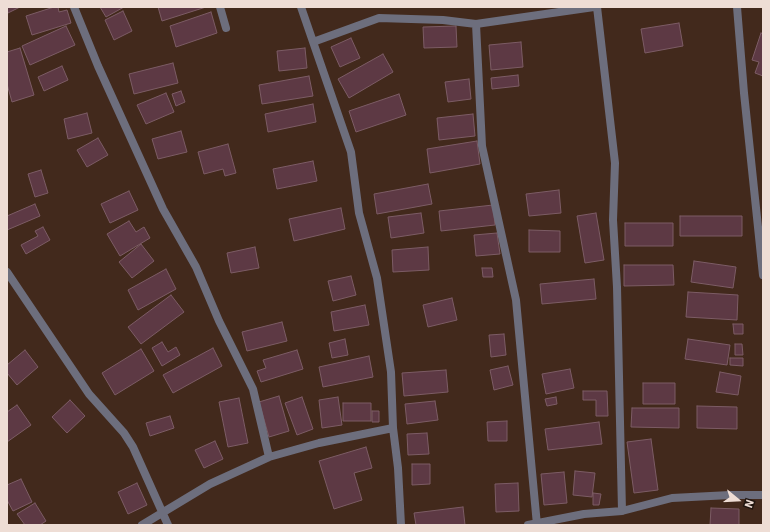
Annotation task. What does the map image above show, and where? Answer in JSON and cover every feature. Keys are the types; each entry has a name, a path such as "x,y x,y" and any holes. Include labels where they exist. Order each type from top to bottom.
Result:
{"street":[{"path":"74,7 98,66 163,209 196,267 219,321 253,389 269,457"},
{"path":"220,7 226,28"},
{"path":"301,7 351,152 359,213 377,278 391,372 393,428 398,468 402,525"},
{"path":"313,42 380,18 443,20 476,24 596,7 615,163 613,220 617,287 622,511"},
{"path":"737,7 744,93 763,275"},
{"path":"476,24 482,146 516,300 537,524"},
{"path":"7,272 89,394 124,433 133,448 168,525"},
{"path":"142,525 210,484 269,457 319,443 393,428"},
{"path":"528,525 584,514 622,511 672,498 763,495"}],"building":[{"path":"7,7 20,7 8,13"},
{"path":"58,7 59,12 67,10 71,23 32,35 26,16"},
{"path":"100,7 124,7 106,17"},
{"path":"158,7 206,7 162,21"},
{"path":"123,11 132,31 114,40 105,20"},
{"path":"211,12 217,33 176,47 170,26"},
{"path":"679,23 683,46 645,53 641,29"},
{"path":"66,26 75,45 30,65 22,46"},
{"path":"456,26 457,47 424,48 423,27"},
{"path":"761,33 763,34 763,76 755,73 759,62 752,60"},
{"path":"351,38 360,58 340,67 331,47"},
{"path":"521,42 523,67 491,70 489,45"},
{"path":"20,48 34,95 12,102 7,84 7,52"},
{"path":"305,48 307,68 279,71 277,51"},
{"path":"383,54 393,72 349,98 338,79"},
{"path":"173,63 178,83 134,94 129,74"},
{"path":"62,66 68,80 44,91 38,77"},
{"path":"518,75 519,86 492,89 491,78"},
{"path":"309,76 313,96 262,104 259,85"},
{"path":"469,79 471,99 448,102 445,82"},
{"path":"181,91 185,102 176,106 172,94"},
{"path":"166,93 174,112 146,124 137,105"},
{"path":"399,94 406,115 356,132 349,111"},
{"path":"313,104 316,122 268,132 265,114"},
{"path":"87,113 92,133 68,139 64,119"},
{"path":"473,114 475,136 439,140 437,118"},
{"path":"181,131 187,152 158,159 152,139"},
{"path":"98,138 108,155 87,167 77,150"},
{"path":"477,141 480,164 430,173 427,149"},
{"path":"228,144 236,173 225,176 223,169 204,174 198,152"},
{"path":"313,161 317,181 277,189 273,169"},
{"path":"41,170 48,193 35,197 28,174"},
{"path":"428,184 432,204 377,214 374,194"},
{"path":"559,190 561,213 529,216 526,194"},
{"path":"129,191 138,210 110,223 101,204"},
{"path":"35,204 40,216 7,230 7,216"},
{"path":"493,205 495,225 441,231 439,211"},
{"path":"341,208 345,229 294,241 289,219"},
{"path":"421,213 424,233 391,238 388,217"},
{"path":"596,213 604,260 585,263 577,216"},
{"path":"680,216 742,216 742,236 680,236"},
{"path":"129,221 136,232 144,227 150,238 120,256 107,234"},
{"path":"625,223 673,223 673,246 625,246"},
{"path":"43,227 50,240 26,254 21,245 38,236 35,231"},
{"path":"529,230 560,231 560,252 529,252"},
{"path":"497,233 500,254 476,256 474,235"},
{"path":"141,244 154,261 132,278 119,262"},
{"path":"255,247 259,268 231,273 227,253"},
{"path":"428,247 429,270 393,272 392,250"},
{"path":"694,261 736,267 733,288 691,282"},
{"path":"624,265 673,265 674,285 624,286"},
{"path":"482,268 492,268 493,277 483,277"},
{"path":"166,269 176,289 138,310 128,290"},
{"path":"351,276 356,295 333,301 328,281"},
{"path":"594,279 596,299 542,304 540,284"},
{"path":"688,292 738,295 737,320 686,317"},
{"path":"171,295 184,312 141,344 128,327"},
{"path":"452,298 457,320 428,327 423,305"},
{"path":"365,305 369,325 334,331 331,312"},
{"path":"282,322 287,341 247,351 242,332"},
{"path":"733,324 743,324 743,334 734,334"},
{"path":"504,334 506,355 491,357 489,335"},
{"path":"345,339 348,355 332,358 329,343"},
{"path":"688,339 730,345 727,365 685,359"},
{"path":"162,342 168,352 176,347 180,355 162,366 152,348"},
{"path":"735,344 742,344 743,355 735,355"},
{"path":"213,348 222,366 173,393 163,375"},
{"path":"141,349 154,371 115,395 102,373"},
{"path":"25,350 38,367 17,385 7,373 7,365"},
{"path":"297,350 303,369 261,382 257,371 266,368 263,360"},
{"path":"369,356 373,377 323,387 319,367"},
{"path":"730,358 743,358 743,366 730,365"},
{"path":"508,366 513,385 494,390 490,370"},
{"path":"570,369 574,388 546,394 542,374"},
{"path":"446,370 448,392 404,396 402,373"},
{"path":"720,372 741,376 738,395 716,392"},
{"path":"643,383 675,383 675,404 643,404"},
{"path":"583,391 607,391 608,416 596,416 596,400 583,400"},
{"path":"279,396 289,431 269,437 259,402"},
{"path":"302,397 313,429 297,435 285,403"},
{"path":"338,397 342,425 322,428 319,400"},
{"path":"556,397 557,404 547,406 545,399"},
{"path":"239,398 248,443 228,447 219,402"},
{"path":"70,400 85,416 67,433 52,417"},
{"path":"435,401 438,420 407,424 405,404"},
{"path":"343,403 371,403 371,421 343,421"},
{"path":"17,405 31,425 7,442 7,412"},
{"path":"697,406 737,407 737,429 697,428"},
{"path":"632,408 679,408 679,428 631,427"},
{"path":"372,411 379,411 379,422 372,422"},
{"path":"170,416 174,428 150,436 146,423"},
{"path":"507,421 507,441 488,441 487,422"},
{"path":"599,422 602,444 548,450 545,429"},
{"path":"427,433 429,454 408,455 407,434"},
{"path":"651,439 658,490 634,493 627,442"},
{"path":"215,441 223,459 204,468 195,450"},
{"path":"366,447 372,468 354,473 362,500 334,509 319,461"},
{"path":"412,464 430,464 430,484 412,485"},
{"path":"575,471 595,473 592,497 573,495"},
{"path":"564,472 567,503 544,505 541,474"},
{"path":"21,479 32,502 13,511 7,500 7,485"},
{"path":"137,483 147,505 128,514 118,492"},
{"path":"518,483 519,511 496,512 495,484"},
{"path":"593,493 601,494 599,505 593,505"},
{"path":"35,503 46,521 40,525 25,525 17,514"},
{"path":"463,507 465,525 416,525 414,513"},
{"path":"711,508 739,509 739,525 710,525"}]}
